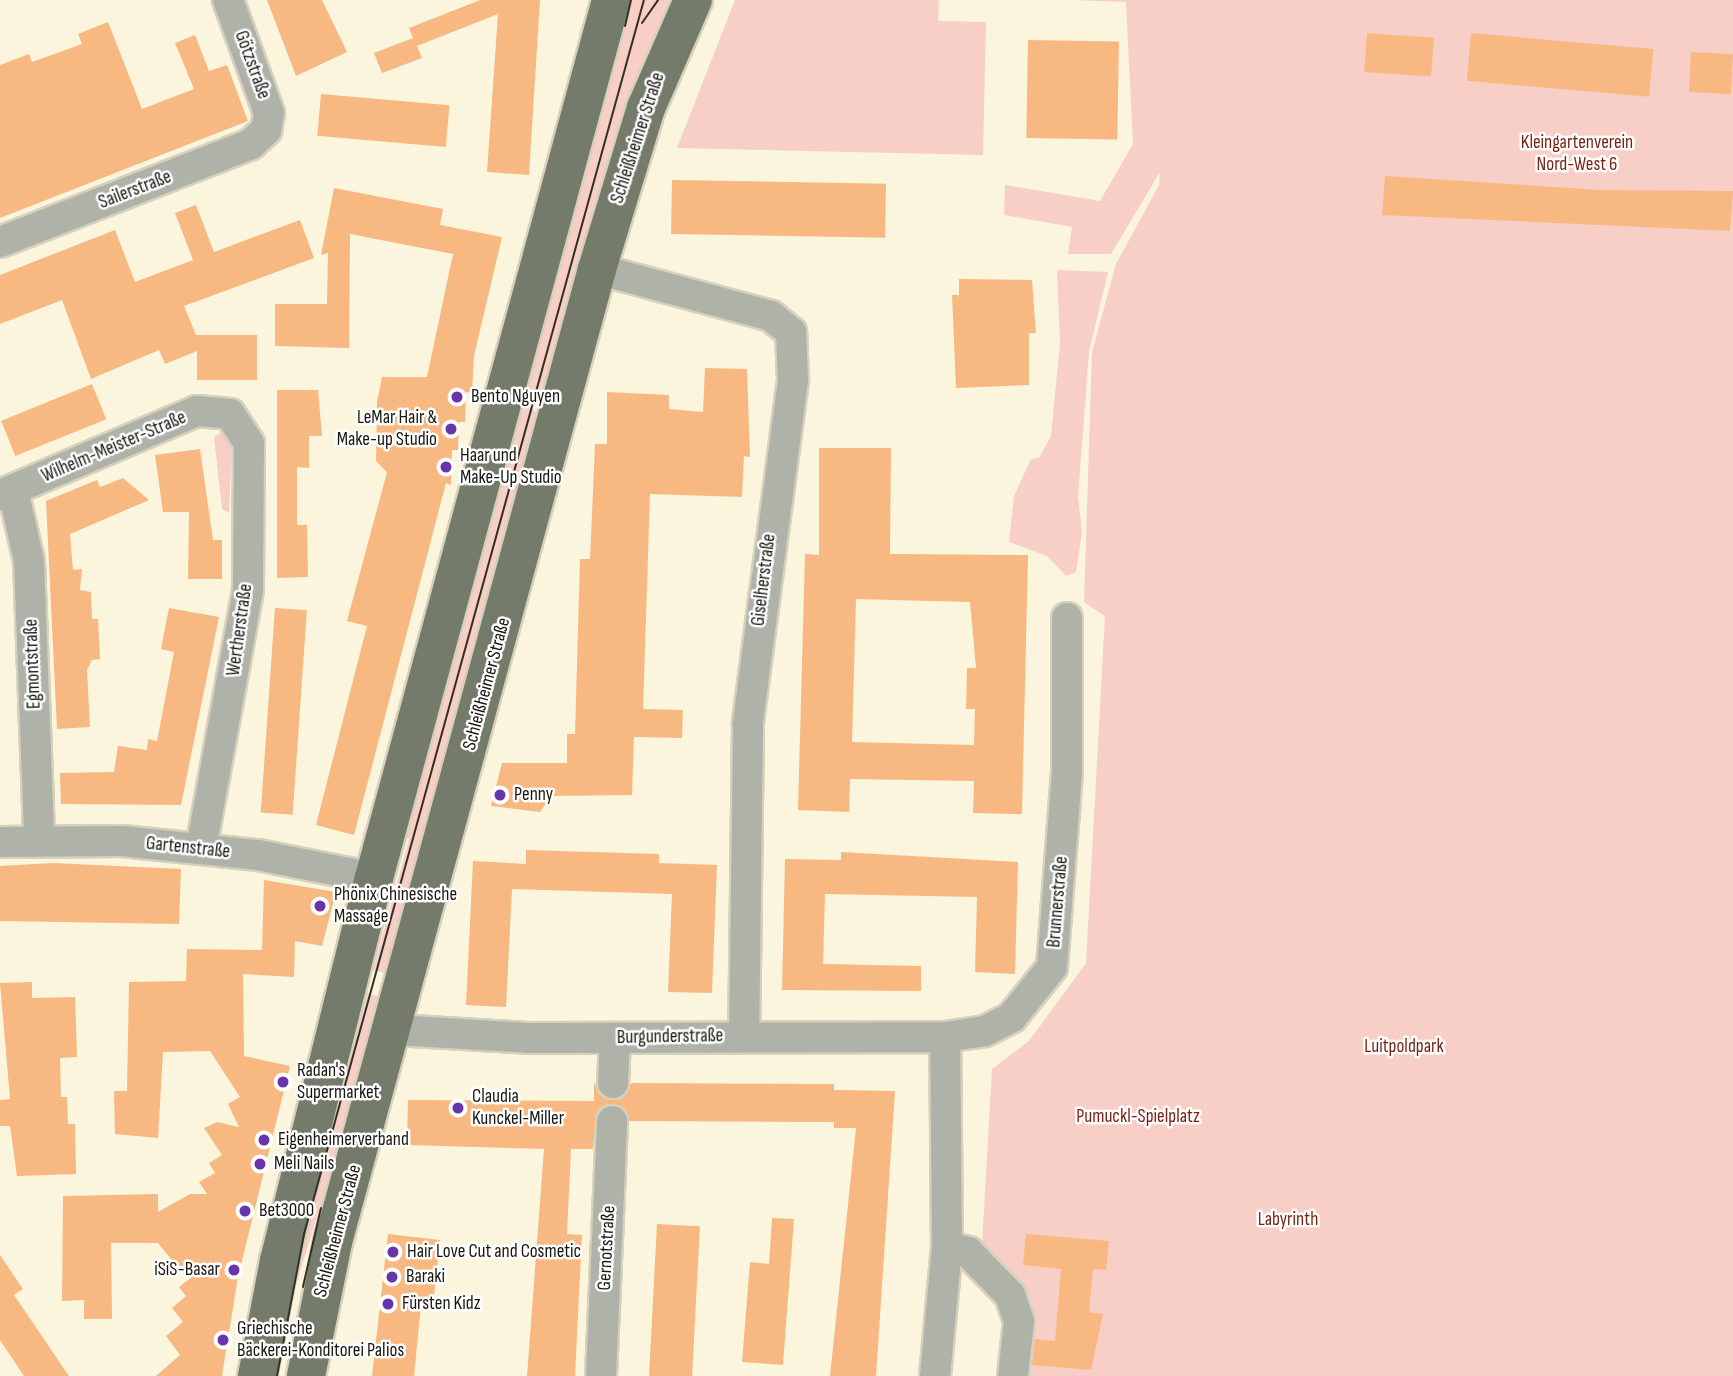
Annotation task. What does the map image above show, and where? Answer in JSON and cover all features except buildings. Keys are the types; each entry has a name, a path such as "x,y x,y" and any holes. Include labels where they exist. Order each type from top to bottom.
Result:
{"main road":[{"path":"257,1376 279,1261 374,878 611,0"},
{"name":"Schleißheimer Straße","path":"306,1376 330,1254 395,1030 597,269 646,108 693,0"}],"street":[{"name":"Götzstraße","path":"228,0 269,113 266,130"},
{"name":"Sailerstraße","path":"0,242 251,144 266,130"},
{"name":"Giselherstraße","path":"597,269 771,316 791,332 793,380 748,724 744,1036"},
{"name":"Wilhelm-Meister-Straße","path":"7,492 197,411 230,414"},
{"name":"Wertherstraße","path":"201,849 248,590 249,443 230,414"},
{"name":"Egmontstraße","path":"7,492 29,561 38,840"},
{"name":"Brunnerstraße","path":"945,1037 985,1031 1012,1017 1052,967 1067,771 1067,618"},
{"name":"Gartenstraße","path":"0,842 38,840 201,849 374,878"},
{"name":"Burgunderstraße","path":"395,1030 615,1039 744,1036 945,1037"},
{"path":"935,1376 947,1247 945,1037"},
{"path":"613,1083 615,1039"},
{"name":"Gernotstraße","path":"601,1376 612,1121"},
{"path":"947,1247 968,1252 1010,1295 1019,1321 1013,1376"}],"green space":[{"path":"624,0 680,0 545,406 520,390"},
{"path":"735,0 939,0 938,21 986,22 983,155 677,148"},
{"name":"Luitpoldpark","path":"1073,0 1733,0 1733,1376 1013,1376 1019,1321 988,1269 982,1245 992,1069 1029,1041 1086,963 1105,616 1084,602 1092,352 1116,264 1159,185 1160,172 1111,254 1068,254 1072,227 1004,215 1005,185 1100,201 1133,144 1126,2"},
{"path":"1057,270 1108,272 1089,352 1078,497 1082,531 1076,572 1066,576 1047,556 1009,542 1014,496 1031,459 1039,458 1051,436 1060,343"},
{"path":"525,403 542,417 399,977 373,970 409,839 398,835 515,410 522,412"},
{"path":"222,432 232,448 229,513 222,509 214,437"},
{"path":"357,990 384,998 268,1376 241,1369"}],"tram line":[{"path":"625,26 631,0"},
{"path":"277,1376 304,1234 644,0"},
{"path":"642,23 658,0"},
{"path":"303,1287 321,1208"}],"place":[{"name":"Bento Nguyen","path":"457,397"},
{"name":"LeMar Hair & Make-up Studio","path":"451,429"},
{"name":"Haar und Make-Up Studio","path":"446,467"},
{"name":"Penny","path":"500,795"},
{"name":"Phönix Chinesische Massage","path":"320,906"},
{"name":"Radan's Supermarket","path":"283,1082"},
{"name":"Claudia Kunckel-Miller","path":"458,1108"},
{"name":"Eigenheimerverband","path":"264,1140"},
{"name":"Meli Nails","path":"260,1164"},
{"name":"Bet3000","path":"245,1211"},
{"name":"Hair Love Cut and Cosmetic","path":"393,1252"},
{"name":"iSiS-Basar","path":"234,1270"},
{"name":"Baraki","path":"392,1277"},
{"name":"Fürsten Kidz","path":"388,1304"},
{"name":"Griechische Bäckerei-Konditorei Palios","path":"223,1340"}],"park label":[{"name":"Kleingartenverein Nord-West 6","path":"1577,154"},
{"name":"Pumuckl-Spielplatz","path":"1138,1117"},
{"name":"Labyrinth","path":"1288,1220"}]}
